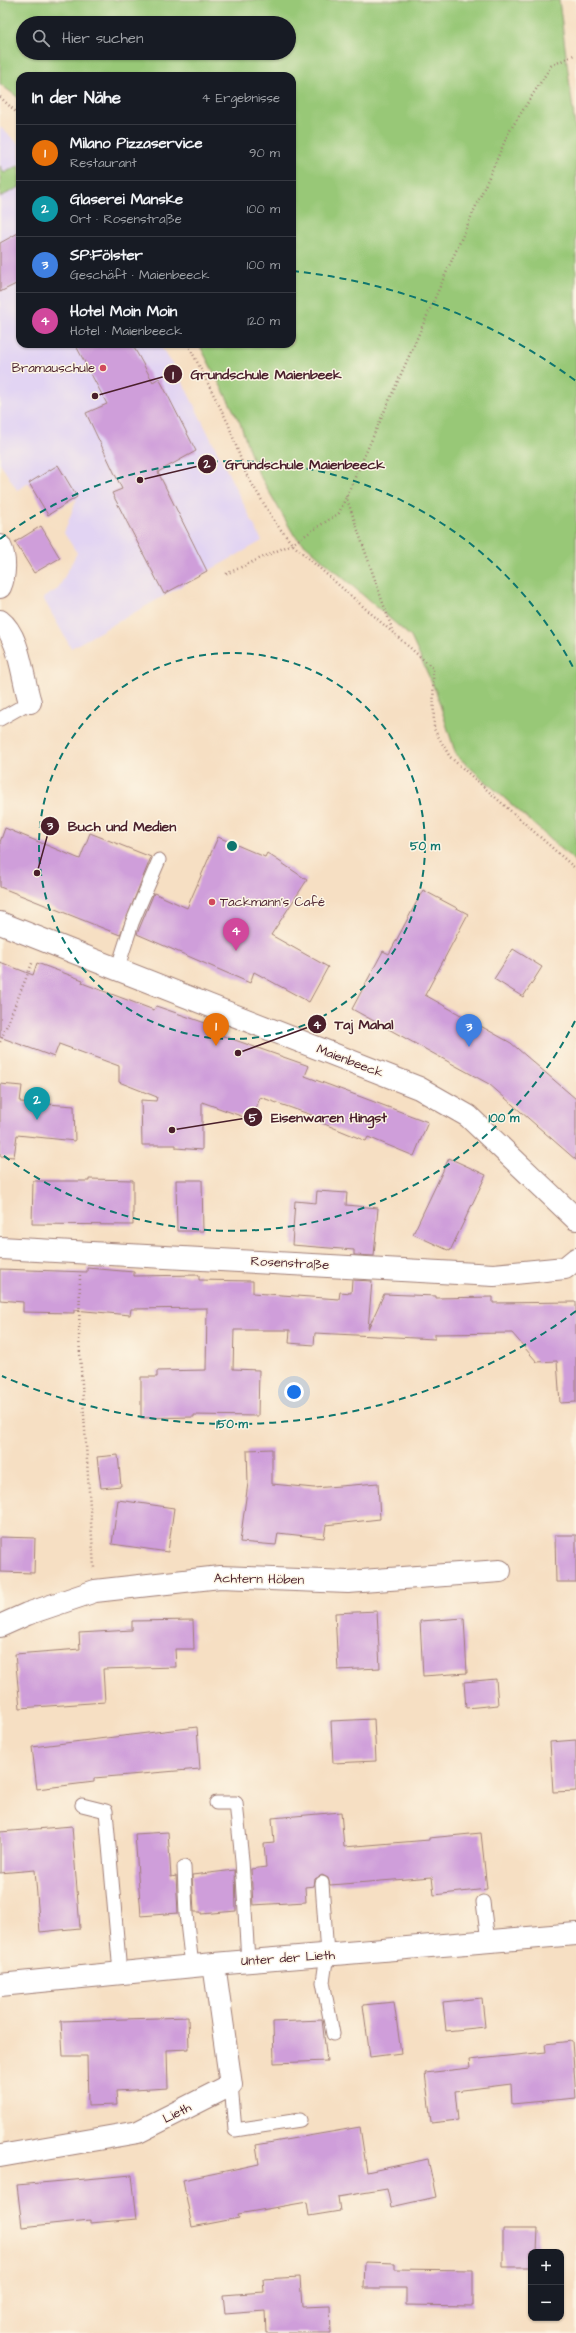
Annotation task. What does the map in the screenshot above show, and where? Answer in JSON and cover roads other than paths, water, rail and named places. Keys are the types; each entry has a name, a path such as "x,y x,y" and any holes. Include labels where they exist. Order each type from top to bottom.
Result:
{"street":[{"path":"0,546 3,551 4,578 0,587"},
{"path":"0,621 8,626 16,645 30,702"},
{"name":"Maienbeeck","path":"0,923 41,941 419,1088 468,1116 576,1218"},
{"name":"Rosenstraße","path":"0,1248 81,1251 494,1275 565,1268 576,1259"},
{"name":"Achtern Höben","path":"0,1626 27,1614 95,1591 220,1577 348,1582 500,1571"},
{"name":"Unter der Lieth","path":"0,1985 248,1960 576,1934"},
{"path":"214,1964 231,2086"},
{"name":"Lieth","path":"0,2156 138,2132 231,2086"}],"lane":[{"path":"0,719 30,702"},
{"path":"117,970 132,923 159,860"},
{"path":"216,1803 236,1803 248,1960"},
{"path":"82,1805 106,1811 120,1973"},
{"path":"184,1867 186,1914 192,1966"},
{"path":"322,1883 327,1954 323,1982 333,2034"},
{"path":"483,1902 488,1941"},
{"path":"231,2086 235,2130 300,2120"}],"place":[{"name":"Bramauschule","path":"103,368"},
{"name":"Grundschule Maienbeek","path":"95,396"},
{"name":"Grundschule Maienbeeck","path":"140,480"},
{"name":"Buch und Medien","path":"37,873"},
{"name":"Tackmann's Café","path":"212,902"},
{"name":"Hotel Moin Moin","path":"236,951"},
{"name":"Milano Pizzaservice","path":"216,1046"},
{"name":"SP:Fölster","path":"469,1047"},
{"name":"Taj Mahal","path":"238,1053"},
{"name":"Glaserei Manske","path":"37,1120"},
{"name":"Eisenwaren Hingst","path":"172,1130"}]}
